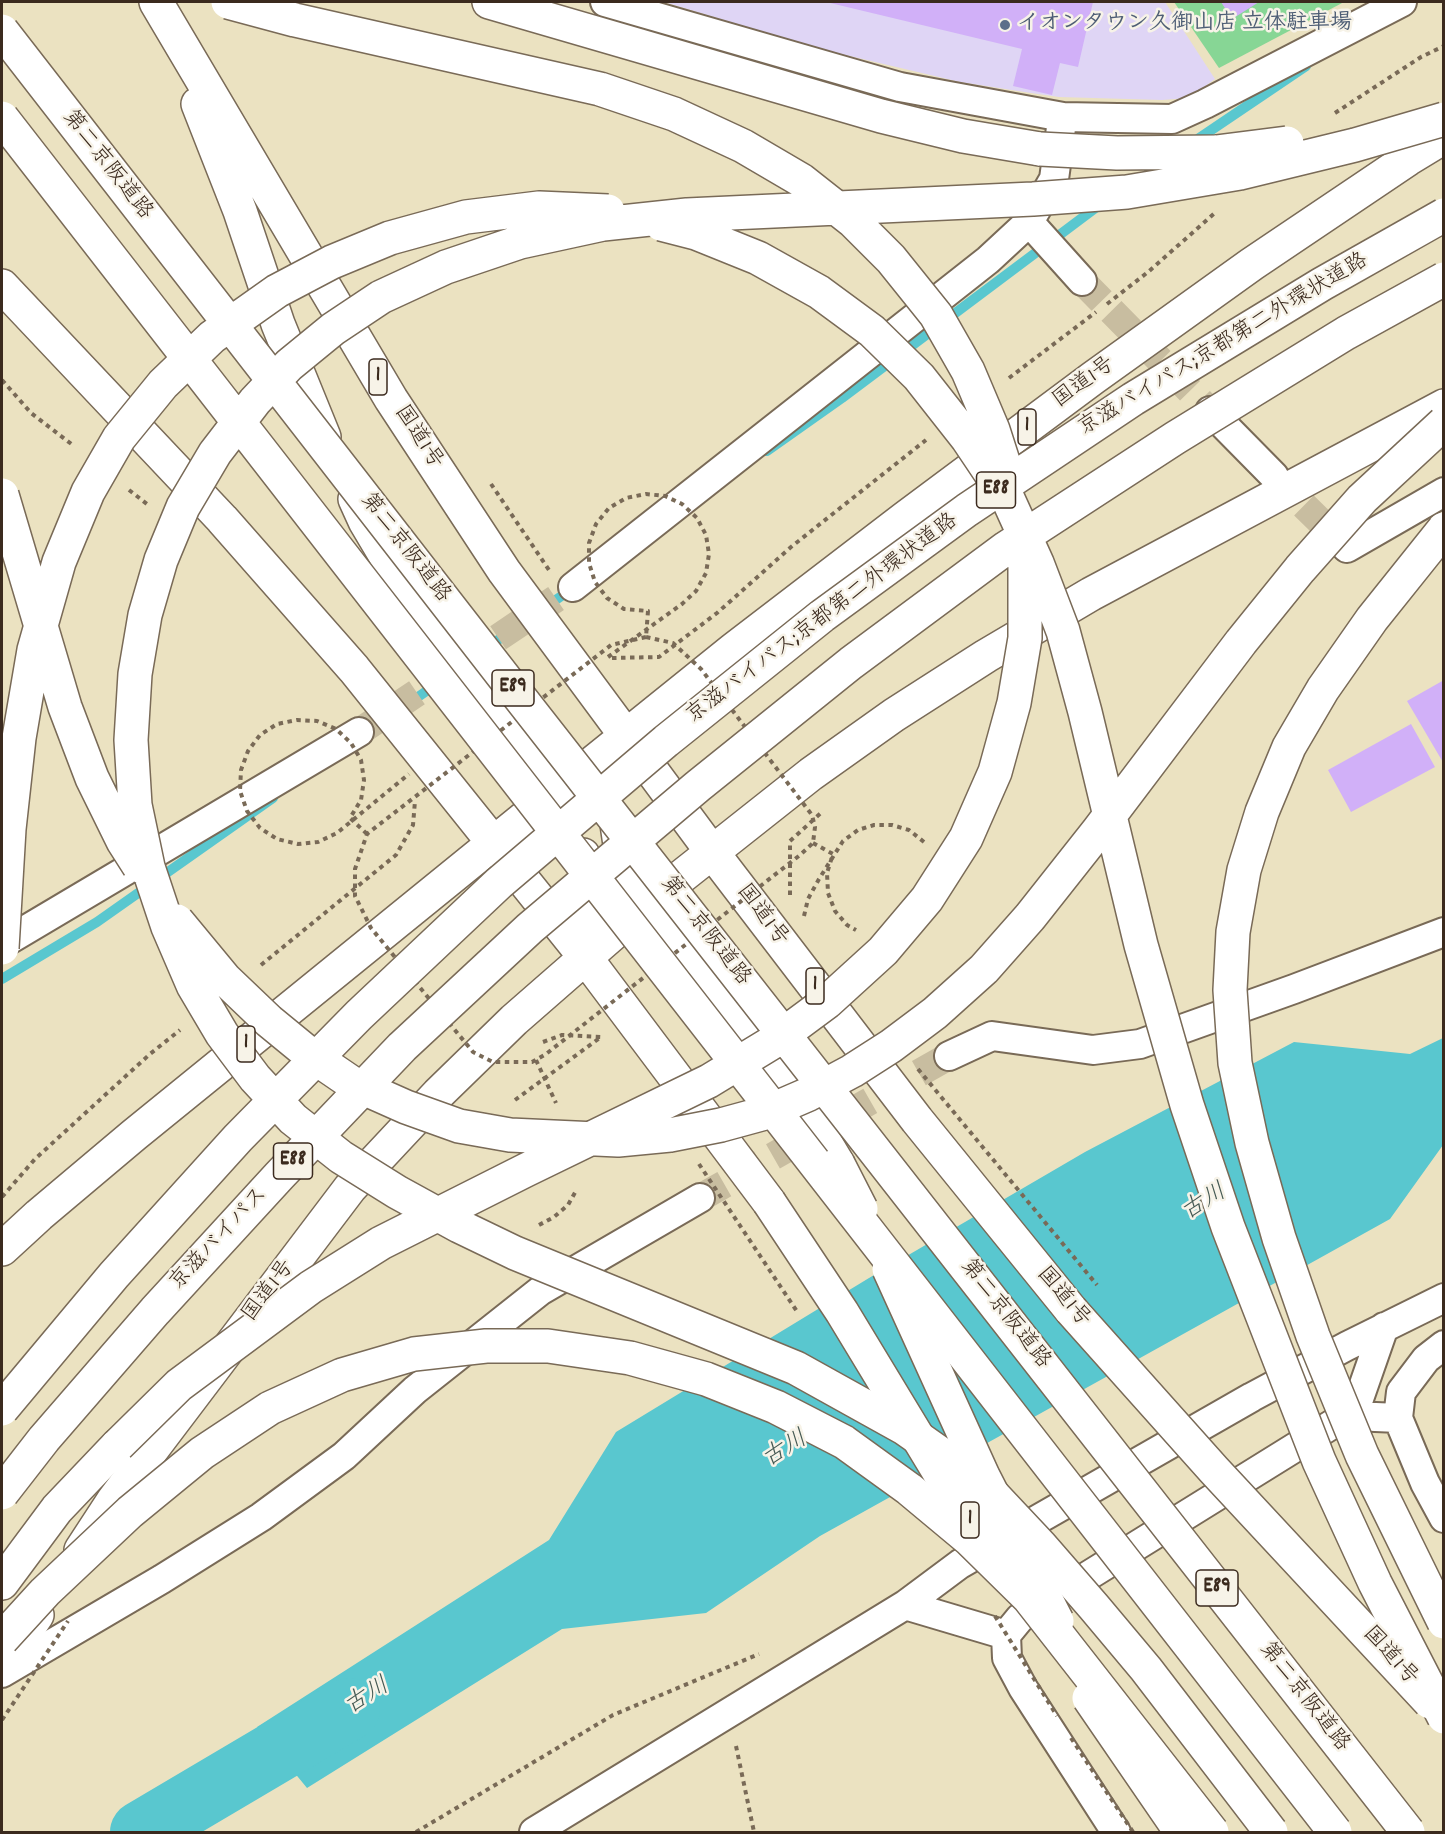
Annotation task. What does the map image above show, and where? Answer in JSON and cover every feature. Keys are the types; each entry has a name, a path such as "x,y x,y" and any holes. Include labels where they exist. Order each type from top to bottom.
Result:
{"highway":[{"path":"157,2 240,211 278,324 315,417 365,521 416,607 559,789 571,814 581,847 588,888 585,957"},
{"name":"国道1号","path":"157,2 391,399 504,571 712,852 917,1120 1071,1310 1214,1470 1443,1717"},
{"path":"2,1583 57,1509 179,1385 311,1287 381,1244 709,1081 773,1042 827,1002 883,951 927,899 966,838 995,772 1014,703 1025,638 1025,567 1015,497 993,430 968,371 936,315 891,259 853,221 791,175 743,147 674,114 600,89 295,20 228,2"},
{"path":"489,2 881,116 963,136 1040,149 1117,153 1216,152 1306,140 1388,123 1443,108"},
{"name":"第二京阪道路","path":"2,31 1408,1833"},
{"name":"E89","path":"2,118 1335,1833"},
{"path":"1271,1833 1094,1606 994,1496 951,1461 904,1428 796,1368 515,1253 459,1226 340,1157 293,1119 255,1078 222,1034 193,985 168,927 148,867 135,805 131,740 135,674 145,615 161,560 183,507 222,444 255,401 289,365 333,329 381,297 446,267 520,242 603,224 687,215 1034,199 1127,192 1240,173 1355,145 1443,119"},
{"name":"国道1号","path":"2,1249 134,1135 734,649 1093,378 1252,264 1443,137"},
{"path":"2,946 9,829 19,738 34,650 59,562 88,492 119,438 163,384 212,337 277,291 332,262 390,238 466,217 539,208 612,211 696,233 758,258 819,292 872,332 919,377 973,446 1008,499 1037,563 1063,631 1141,945 1187,1105 1228,1227 1319,1461 1375,1583 1443,1717"},
{"name":"京滋バイパス;京都第二外環状道路","path":"2,1409 114,1275 238,1138 375,999 499,883 666,741 822,616 967,510 1134,399 1322,284 1443,215"},
{"name":"京滋バイパス","path":"2,1493 44,1439 155,1311 394,1055 530,928 698,786 851,663 1006,548 1175,438 1346,333 1443,279"},
{"name":"1","path":"2,286 222,519 354,669 585,957 769,1202 842,1312 970,1522 1181,1833"},
{"name":"国道1号","path":"2,1667 113,1501 350,1188 438,1094 514,1020 585,957 648,903 811,774 894,715 986,656 1111,583 1443,406"},
{"path":"2,495 65,707 92,778 123,841 172,915 225,979 269,1021 308,1053 352,1083 406,1107 459,1125 510,1135 618,1140 670,1135 765,1113 809,1094 852,1071 891,1046 935,1013 984,969 1030,917 1241,642 1300,569 1362,499 1443,423"},
{"path":"1443,528 1372,619 1323,689 1289,747 1262,812 1244,870 1233,932 1230,990 1235,1063 1252,1143 1279,1238 1313,1336 1362,1455 1443,1622"},
{"path":"626,737 615,776 614,809 620,846 630,874 648,903 789,1082 838,1164 880,1248 983,1476 1040,1589 1134,1762"},
{"path":"2,1639 45,1592 130,1512 202,1453 270,1408 342,1375 414,1354 486,1346 549,1346 630,1358 706,1379 777,1407 844,1442 909,1489 969,1539 1029,1598 1212,1833"}],"street":[{"path":"604,2 900,87 1063,117 1172,118 1204,104 1402,2"},
{"path":"564,583 988,260 1029,222 1054,179 1063,117"},
{"path":"1029,222 1082,281"},
{"path":"1210,411 1274,476"},
{"path":"1334,535 1347,548 1443,492"},
{"path":"2,946 359,732"},
{"path":"949,1056 992,1036 1093,1050 1140,1044 1294,989 1443,932"},
{"path":"2,1673 162,1579 261,1517 344,1456 415,1390 540,1291 700,1198"},
{"path":"534,1833 905,1605 960,1564 1251,1397 1443,1298"},
{"path":"1353,1416 1384,1328"},
{"path":"1443,1345 1426,1359 1401,1392 1398,1418 1425,1483 1443,1518"},
{"path":"1116,1833 1023,1688 1007,1658 1006,1635 1020,1618 1344,1418 1353,1416 1398,1418"},
{"path":"905,1605 1006,1635"}],"path":[{"path":"1327,119 1421,57 1443,46"},
{"path":"1004,382 1148,272 1225,205"},
{"path":"2,380 31,413 78,449"},
{"path":"608,657 659,657 717,613 791,547 932,436"},
{"path":"488,480 564,583"},
{"path":"124,486 152,508"},
{"path":"608,657 645,631 654,624 682,604 696,591 706,573 709,555 705,535 697,518 682,504 665,496 646,494 626,498 609,508 596,524 589,543 589,563 595,582 607,598 624,609 648,611 647,629 646,637"},
{"path":"602,647 608,657"},
{"path":"367,834 358,826 350,818 361,800 364,780 361,760 351,743 336,729 317,721 297,720 278,724 260,735 248,752 241,771 240,791 247,811 260,828 277,839 298,844 318,842 337,833 346,826 355,818 400,781 409,774"},
{"path":"803,920 808,899 819,879 843,841 858,830 874,825 892,825 909,830 923,840 928,847"},
{"path":"813,843 833,854 827,873 828,893 835,911 847,925 865,935"},
{"path":"913,1062 1105,1294"},
{"path":"416,1833 613,1715 760,1654"},
{"path":"729,1713 754,1833"}],"shaded area":[{"path":"664,2 1165,2 1215,79 1189,98 1162,100 1059,97 960,82 820,49"}],"green space":[{"path":"1174,2 1344,2 1219,68"}],"water":[{"path":"1443,1038 1443,1145 1390,1219 820,1536 706,1613 562,1629 307,1788 257,1727 549,1540 616,1432 869,1278 1085,1152 1294,1042 1410,1054"}],"building":[{"name":"イオンタウン久御山店 立体駐車場","path":"826,2 1093,2 1078,67 1060,63 1052,95 1013,86 1022,49"},
{"path":"1221,2 1259,2 1232,19"},
{"path":"1444,680 1444,764 1407,701"},
{"path":"1411,724 1435,767 1351,812 1328,770"}],"waterway":[{"path":"1192,143 1306,66"},
{"path":"767,451 842,398 1102,203"},
{"path":"485,649 573,588"},
{"path":"362,736 438,683"},
{"path":"2,979 97,922 273,798"},
{"name":"古川","path":"141,1832 349,1709"}],"tunnel":[{"path":"1082,281 1210,411"},
{"path":"1274,476 1334,535"},
{"path":"359,732 573,587"},
{"path":"700,1198 949,1056"}],"place":[{"name":"イオンタウン久御山店 立体駐車場","path":"1005,25"}]}
